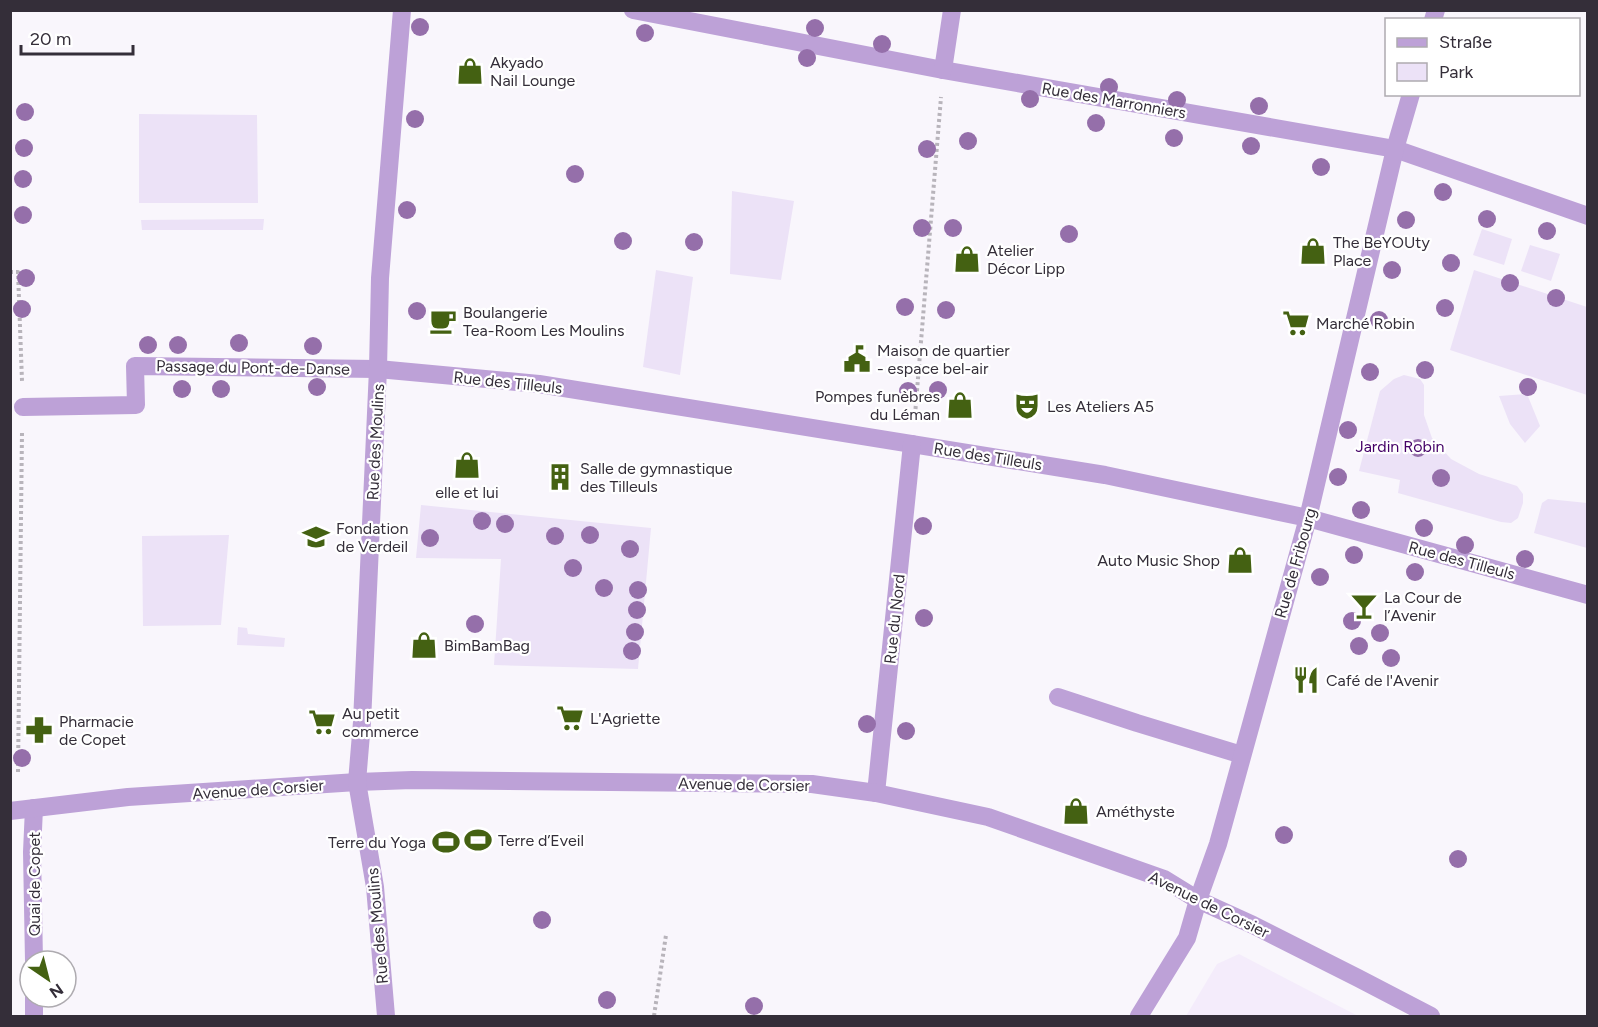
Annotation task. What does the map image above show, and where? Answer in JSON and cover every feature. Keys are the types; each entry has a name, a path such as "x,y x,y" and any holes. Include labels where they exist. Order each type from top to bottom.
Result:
{"street":[{"name":"Rue des Moulins","path":"386,1017 375,887 357,782 363,700 380,278 402,10"},
{"name":"Rue des Marronniers","path":"633,10 943,70 1395,149 1587,216"},
{"path":"943,70 952,10"},
{"name":"Rue de Fribourg","path":"1139,1017 1187,938 1218,844 1308,518 1395,149 1410,96"},
{"name":"Passage du Pont-de-Danse","path":"23,407 136,405 135,366 378,369"},
{"name":"Rue des Tilleuls","path":"378,369 539,384 1105,476 1308,518 1587,595"},
{"name":"Rue du Nord","path":"876,793 912,444"},
{"path":"1058,697 1242,754"},
{"name":"Avenue de Corsier","path":"10,811 139,796 412,780 812,784 876,793 988,817 1164,879 1198,900 1253,925 1431,1017"},
{"name":"Quai de Copet","path":"34,808 32,852 34,949"}],"path":[{"path":"915,420 941,93"},
{"path":"10,272 18,272 23,407 18,771"},
{"path":"654,1017 666,935"}],"shaded area":[{"path":"1239,954 1358,1016 1186,1016 1217,964"}],"green space":[{"path":"139,114 257,115 258,203 139,203"},
{"path":"732,191 794,201 781,280 730,274"},
{"path":"264,219 263,230 142,230 141,220"},
{"path":"1482,229 1512,239 1504,265 1473,255"},
{"path":"1530,245 1560,254 1551,281 1521,271"},
{"path":"656,270 693,277 680,375 643,367"},
{"path":"1474,270 1587,307 1587,395 1450,350"},
{"name":"Jardin Robin","path":"1404,375 1420,379 1424,385 1424,415 1432,438 1451,459 1479,474 1517,486 1523,494 1523,503 1518,518 1511,523 1501,522 1398,493 1400,480 1359,471 1380,391 1394,379"},
{"path":"1527,394 1540,426 1525,443 1510,424 1499,396"},
{"path":"1548,499 1587,503 1587,548 1534,533 1542,503"},
{"path":"421,505 651,528 638,669 494,665 501,559 416,558"},
{"path":"229,535 221,625 143,626 142,536"},
{"path":"238,627 247,628 248,634 285,638 284,647 237,645"}],"place":[{"name":"Akyado Nail Lounge","path":"470,71"},
{"name":"The BeYOUty Place","path":"1313,251"},
{"name":"Atelier Décor Lipp","path":"967,259"},
{"name":"Boulangerie Tea-Room Les Moulins","path":"443,321"},
{"name":"Marché Robin","path":"1296,323"},
{"name":"Maison de quartier - espace bel-air","path":"857,359"},
{"name":"Pompes funèbres du Léman","path":"960,405"},
{"name":"Les Ateliers A5","path":"1027,406"},
{"name":"elle et lui","path":"467,465"},
{"name":"Salle de gymnastique des Tilleuls","path":"560,477"},
{"name":"Fondation de Verdeil","path":"316,537"},
{"name":"Auto Music Shop","path":"1240,560"},
{"name":"La Cour de l’Avenir","path":"1364,606"},
{"name":"BimBamBag","path":"424,645"},
{"name":"Café de l'Avenir","path":"1306,680"},
{"name":"L'Agriette","path":"570,718"},
{"name":"Au petit commerce","path":"322,722"},
{"name":"Pharmacie de Copet","path":"39,730"},
{"name":"Améthyste","path":"1076,811"},
{"name":"Terre d’Eveil","path":"478,840"},
{"name":"Terre du Yoga","path":"446,842"}]}
